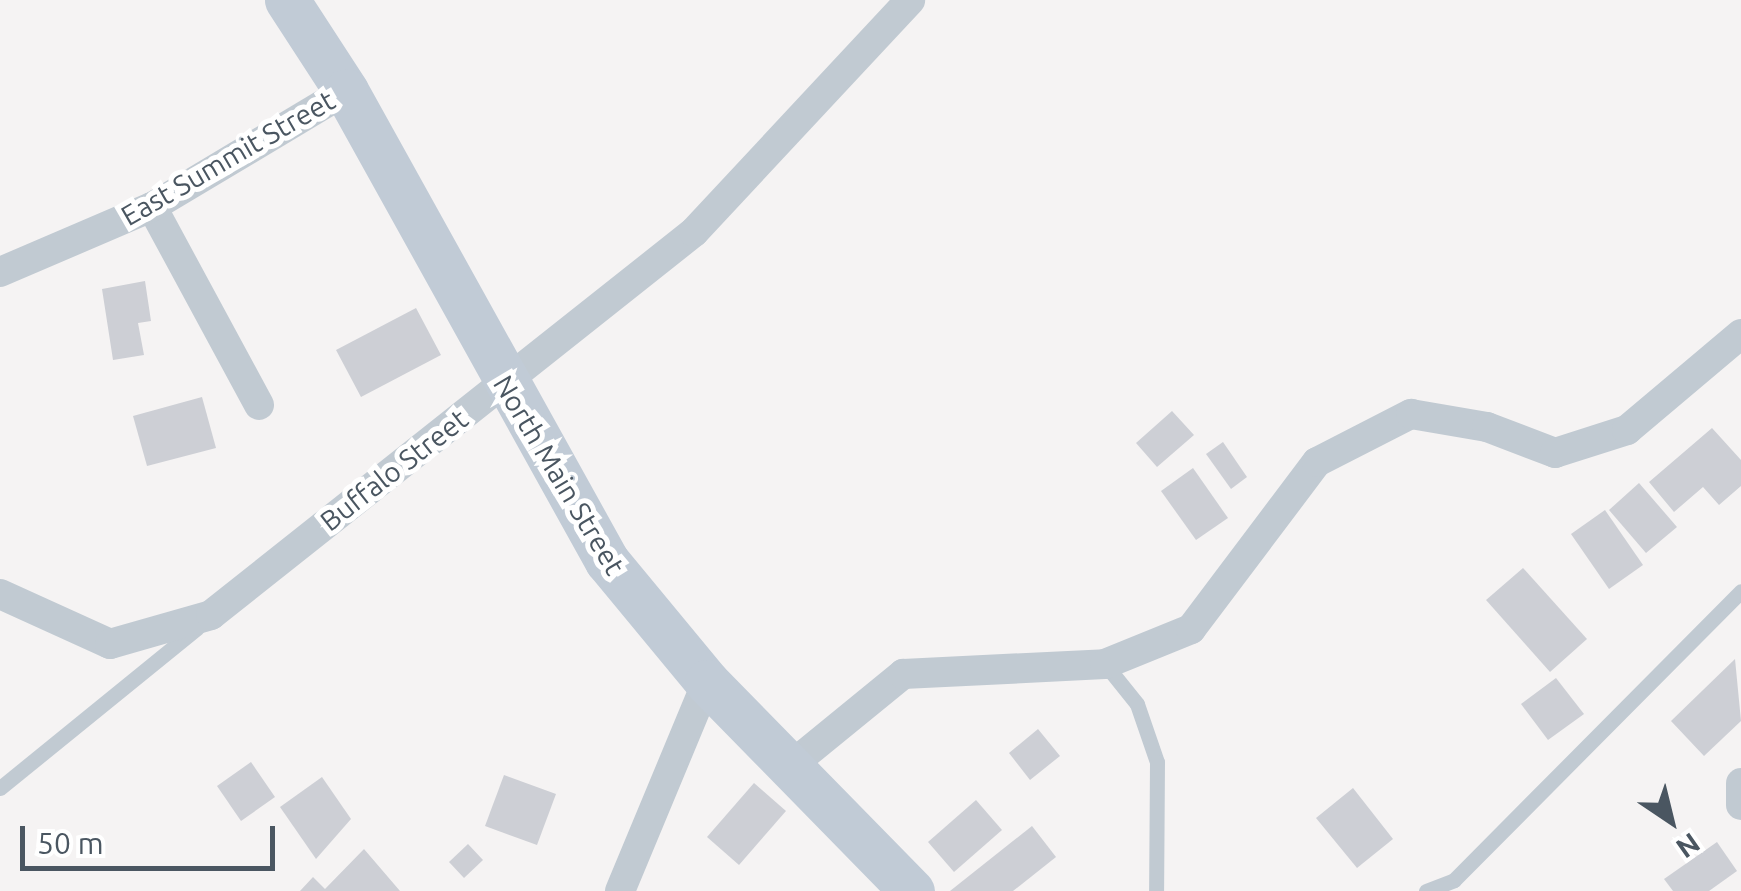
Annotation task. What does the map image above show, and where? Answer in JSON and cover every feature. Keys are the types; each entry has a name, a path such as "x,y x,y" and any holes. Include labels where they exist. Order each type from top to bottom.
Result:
{"main road":[{"name":"North Main Street","path":"286,0 346,91 504,384 607,560 707,682 794,763 912,891"}],"street":[{"name":"Buffalo Street","path":"0,594 110,644 211,615 694,232 910,0"},
{"name":"East Summit Street","path":"0,272 152,207 346,91"},
{"path":"152,207 259,405"},
{"path":"794,763 903,674 1105,664 1191,629 1317,462 1412,414 1486,427 1555,453 1627,430 1741,334"},
{"path":"632,888 707,682"},
{"path":"1741,783 1741,805"}],"lane":[{"path":"1426,891 1454,880 1741,591"},
{"path":"0,788 211,615"},
{"path":"1105,664 1137,704 1157,762 1156,891"}],"building":[{"path":"145,281 151,321 138,323 144,355 113,360 102,289"},
{"path":"416,308 441,355 361,397 336,350"},
{"path":"202,397 216,448 147,466 133,416"},
{"path":"1172,411 1194,435 1157,467 1136,443"},
{"path":"1712,428 1741,460 1741,486 1719,505 1703,487 1674,512 1649,482"},
{"path":"1223,442 1247,477 1231,489 1206,454"},
{"path":"1193,468 1228,518 1196,540 1161,491"},
{"path":"1639,483 1677,527 1646,553 1609,510"},
{"path":"1605,510 1643,565 1609,589 1571,534"},
{"path":"1523,568 1587,639 1550,672 1486,600"},
{"path":"1735,659 1741,721 1704,756 1671,721"},
{"path":"1556,678 1584,714 1548,740 1521,704"},
{"path":"1038,729 1060,756 1030,780 1009,753"},
{"path":"251,762 275,797 241,821 217,786"},
{"path":"504,775 556,794 537,845 485,826"},
{"path":"322,777 351,819 316,859 280,807"},
{"path":"754,783 786,811 739,865 707,837"},
{"path":"1353,788 1393,839 1357,868 1316,818"},
{"path":"976,800 1002,830 954,872 928,842"},
{"path":"1032,826 1056,857 1013,891 950,891"},
{"path":"1717,842 1737,871 1709,891 1673,891 1664,879"},
{"path":"468,844 483,860 464,878 449,862"},
{"path":"364,849 400,891 300,891 313,877 325,889"}]}
